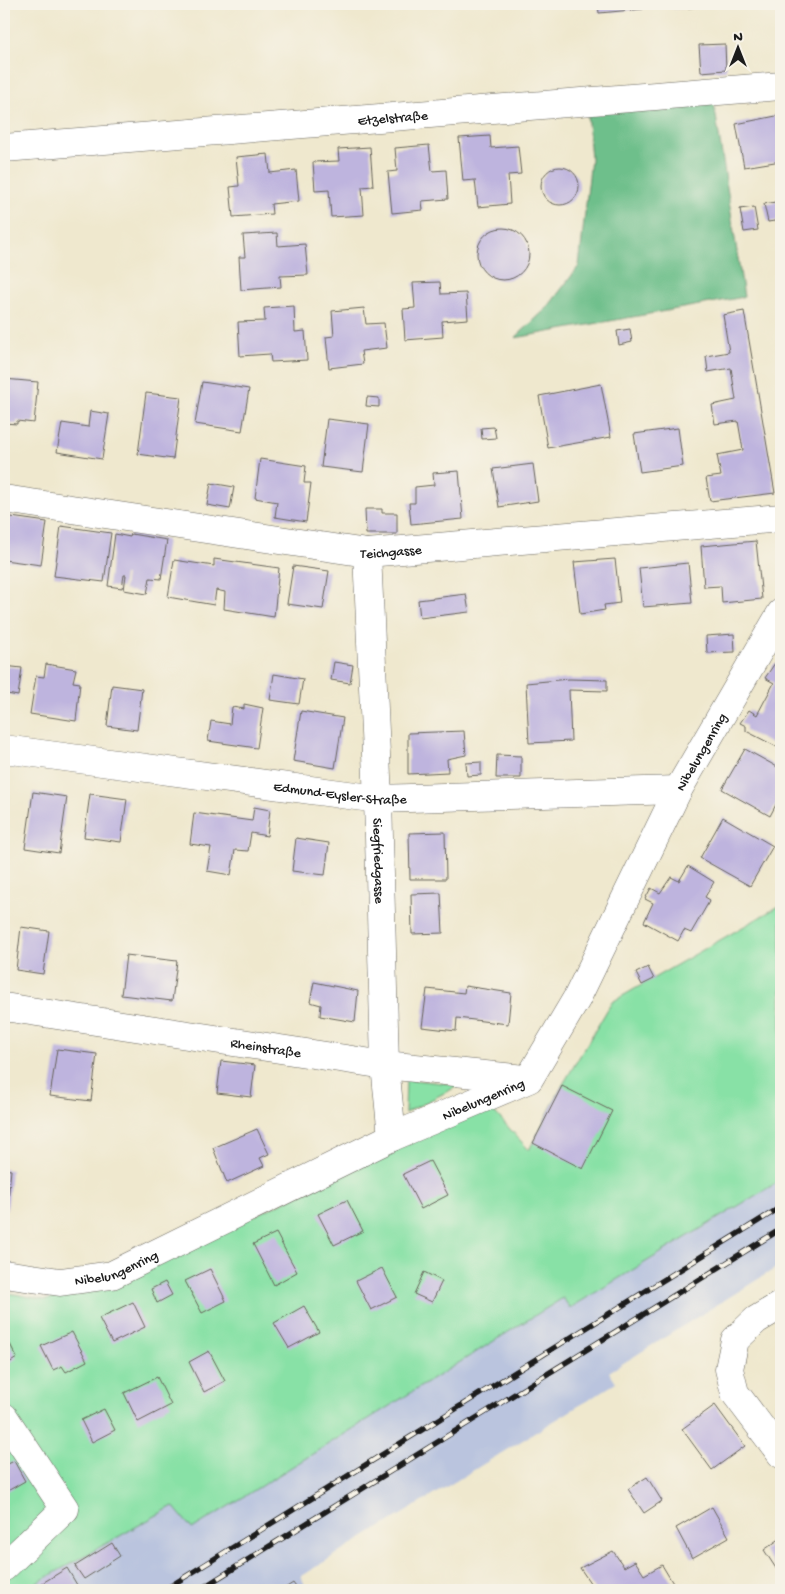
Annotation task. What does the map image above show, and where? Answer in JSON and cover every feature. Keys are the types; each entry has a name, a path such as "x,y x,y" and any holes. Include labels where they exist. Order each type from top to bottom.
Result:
{"street":[{"name":"Etzelstraße","path":"4,148 781,86"},
{"name":"Teichgasse","path":"4,499 367,553 781,518"},
{"name":"Siegfriedgasse","path":"367,553 378,799 385,1066 392,1137"},
{"name":"Nibelungenring","path":"4,1274 60,1282 112,1275 392,1137 529,1079 577,998 678,790 781,612"},
{"name":"Edmund-Eysler-Straße","path":"4,749 378,799 678,790"},
{"name":"Rheinstraße","path":"4,1007 385,1066 529,1079"},
{"path":"781,1305 756,1320 735,1340 729,1369 735,1393 781,1454"},
{"path":"4,1567 65,1509 8,1433"}],"shaded area":[{"path":"781,1180 781,1265 609,1372 616,1383 301,1576 307,1590 24,1590 173,1506 192,1528 563,1297 570,1308"}],"green space":[{"path":"714,103 744,297 515,338 547,308 579,266 591,159 587,112"},
{"path":"781,905 781,1180 570,1308 563,1298 192,1529 173,1506 24,1590 4,1590 4,1292 46,1300 104,1286 489,1106 529,1150 562,1086 612,1002"},
{"path":"406,1079 460,1085 405,1113"}],"building":[{"path":"598,4 642,4 643,9 599,13"},
{"path":"673,4 716,4 716,6 673,9"},
{"path":"725,44 726,70 701,72 699,45"},
{"path":"781,115 781,161 744,167 736,124"},
{"path":"490,136 491,148 518,146 521,174 508,175 510,204 478,207 475,180 463,181 459,138"},
{"path":"429,145 432,171 446,170 448,199 422,201 423,210 392,213 388,172 397,171 395,148"},
{"path":"370,147 373,186 362,187 364,215 331,217 329,190 315,191 313,162 339,161 338,149"},
{"path":"268,154 270,173 296,170 299,201 271,204 272,214 233,217 230,187 239,186 236,157"},
{"path":"560,167 574,172 579,186 574,200 560,205 546,200 541,186 546,172"},
{"path":"781,201 781,220 768,222 764,204"},
{"path":"754,207 758,230 744,232 740,209"},
{"path":"503,228 513,230 521,236 527,244 529,254 527,264 521,272 513,278 503,280 493,278 485,272 479,264 477,254 479,244 485,236 493,230"},
{"path":"277,233 278,246 305,244 308,275 280,276 281,287 241,290 239,257 245,257 243,235"},
{"path":"440,282 441,294 466,293 468,319 442,321 443,337 405,340 403,309 415,308 413,283"},
{"path":"294,306 295,332 305,331 307,360 271,362 270,354 240,356 238,322 265,321 264,308"},
{"path":"364,308 366,324 384,323 387,348 361,351 363,364 329,368 326,337 334,336 332,311"},
{"path":"744,311 775,493 710,501 706,478 721,476 717,455 743,450 738,421 715,424 712,405 736,400 731,368 708,372 706,356 729,352 723,315"},
{"path":"630,329 632,342 619,345 617,331"},
{"path":"4,379 38,382 34,423 17,421 17,424 4,423"},
{"path":"202,382 249,389 242,431 195,424"},
{"path":"601,384 611,437 548,448 539,396"},
{"path":"146,393 181,397 173,459 138,454"},
{"path":"367,397 379,398 379,407 366,406"},
{"path":"90,411 109,414 102,459 57,452 62,423 88,427"},
{"path":"327,419 369,424 363,472 321,467"},
{"path":"494,427 496,438 482,439 481,428"},
{"path":"678,428 683,466 640,472 634,434"},
{"path":"260,459 306,466 304,483 311,483 306,522 275,517 277,502 255,498"},
{"path":"533,464 538,501 499,507 493,469"},
{"path":"459,471 463,519 411,524 409,503 415,503 415,487 434,485 433,473"},
{"path":"211,483 234,487 230,509 207,505"},
{"path":"365,509 382,509 382,513 397,513 397,534 366,534"},
{"path":"4,516 47,522 41,565 4,560"},
{"path":"61,526 111,533 104,582 54,576"},
{"path":"115,534 130,537 131,534 167,540 161,579 150,578 147,594 124,590 126,575 124,575 122,588 108,586"},
{"path":"756,541 762,599 722,603 721,586 704,587 701,546"},
{"path":"214,559 279,568 274,617 224,609 225,592 216,590 214,605 168,597 174,560 214,566"},
{"path":"615,559 620,603 604,605 605,610 580,614 574,562"},
{"path":"688,563 692,603 643,607 639,568"},
{"path":"293,566 329,571 323,609 287,604"},
{"path":"466,594 469,612 420,618 418,600"},
{"path":"734,634 735,652 707,653 706,636"},
{"path":"334,662 353,665 350,683 331,680"},
{"path":"775,663 781,666 781,749 746,731 746,726 740,723 749,710 757,715 774,683 765,678"},
{"path":"46,664 76,669 73,682 80,683 76,721 30,714 36,676 44,677"},
{"path":"4,666 22,668 18,696 7,694 5,710"},
{"path":"274,674 303,679 299,704 270,700"},
{"path":"569,679 607,680 607,691 569,690 571,741 529,743 526,683"},
{"path":"112,685 142,689 137,730 107,726"},
{"path":"244,704 263,708 257,748 208,741 211,721 230,724 232,707 244,709"},
{"path":"301,711 343,718 335,768 293,761"},
{"path":"464,731 466,755 447,759 448,772 408,774 408,733"},
{"path":"745,749 781,769 781,795 770,816 722,789"},
{"path":"497,755 521,756 521,778 496,778"},
{"path":"481,762 481,775 467,776 466,763"},
{"path":"33,792 67,797 59,853 25,848"},
{"path":"90,794 127,799 121,842 84,837"},
{"path":"254,807 270,810 267,836 251,833 248,851 235,850 231,875 207,871 211,847 190,844 194,813 252,821"},
{"path":"723,817 773,846 750,886 700,858"},
{"path":"445,832 446,879 410,879 409,833"},
{"path":"296,838 329,843 325,875 292,871"},
{"path":"688,866 714,882 705,897 710,900 691,933 684,930 678,941 644,922 653,903 645,899 651,888 660,893 671,877 679,881"},
{"path":"441,893 443,933 412,934 411,894"},
{"path":"21,927 49,931 43,974 16,970"},
{"path":"126,955 177,961 172,1001 121,995"},
{"path":"648,967 654,979 642,985 636,973"},
{"path":"314,982 358,991 355,1022 320,1016 321,1005 310,1002"},
{"path":"465,986 511,993 508,1024 457,1018 456,1031 422,1027 427,989 464,993"},
{"path":"57,1049 97,1054 91,1101 50,1096"},
{"path":"221,1061 255,1065 251,1097 217,1093"},
{"path":"562,1086 612,1111 583,1169 533,1143"},
{"path":"257,1129 269,1154 260,1158 264,1166 227,1183 213,1148"},
{"path":"430,1161 448,1195 421,1209 403,1174"},
{"path":"4,1169 11,1170 7,1211 4,1211"},
{"path":"347,1200 363,1231 334,1245 318,1214"},
{"path":"276,1233 297,1272 274,1285 253,1244"},
{"path":"382,1268 397,1297 371,1310 356,1281"},
{"path":"210,1269 226,1301 202,1313 185,1281"},
{"path":"424,1272 442,1281 432,1302 414,1294"},
{"path":"165,1282 172,1295 157,1303 151,1289"},
{"path":"133,1302 145,1327 112,1343 99,1318"},
{"path":"304,1306 319,1332 289,1348 274,1323"},
{"path":"72,1332 87,1361 66,1372 62,1366 53,1370 41,1346"},
{"path":"10,1344 17,1358 4,1366 4,1347"},
{"path":"209,1351 225,1381 204,1392 189,1362"},
{"path":"157,1377 171,1405 138,1422 124,1393"},
{"path":"715,1405 745,1446 712,1470 682,1429"},
{"path":"104,1409 115,1430 92,1442 81,1420"},
{"path":"14,1461 25,1481 4,1493 4,1466"},
{"path":"647,1477 662,1501 644,1513 628,1489"},
{"path":"712,1507 729,1537 692,1558 676,1528"},
{"path":"781,1538 781,1576 764,1550"},
{"path":"112,1543 120,1556 84,1579 75,1566"},
{"path":"613,1551 624,1567 635,1561 644,1575 662,1565 677,1590 595,1590 580,1568"},
{"path":"67,1568 80,1590 31,1590"},
{"path":"293,1583 298,1590 282,1590"}],"railway":[{"path":"164,1590 781,1207"},
{"path":"199,1590 781,1229"}]}
